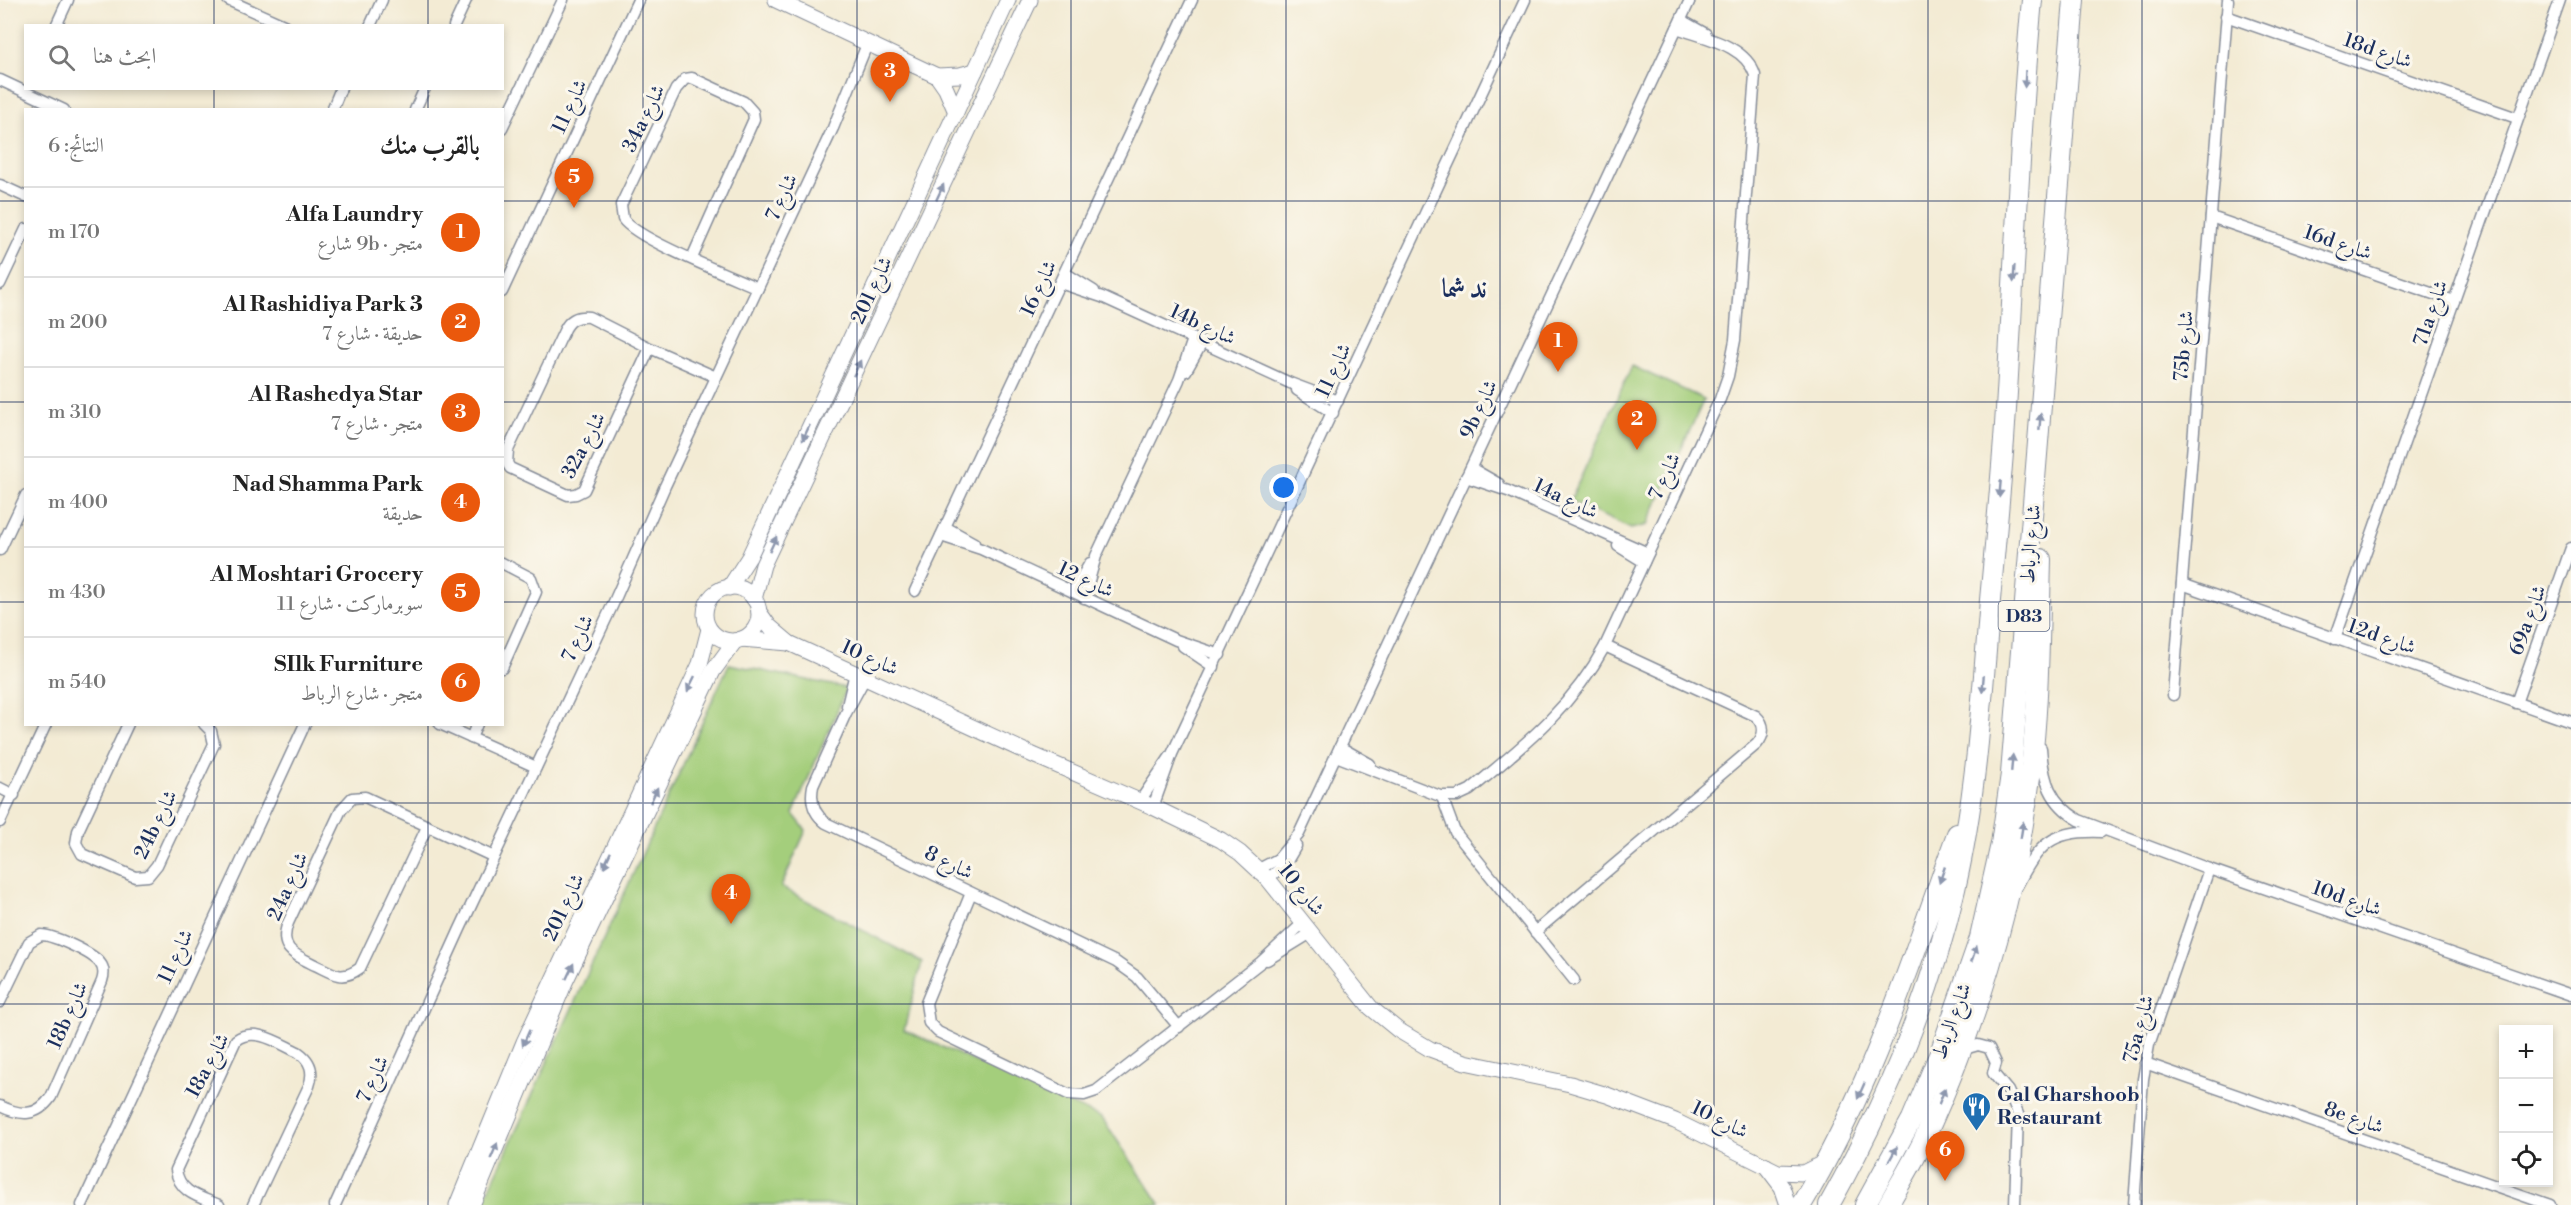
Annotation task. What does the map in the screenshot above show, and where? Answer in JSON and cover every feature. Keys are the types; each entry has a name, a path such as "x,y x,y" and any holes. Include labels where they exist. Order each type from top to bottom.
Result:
{"highway":[{"name":"شارع الرباط","path":"1829,1205 1902,1054 1922,1001 1955,892 1976,780 2004,442 2027,49 2032,0"},
{"name":"شارع الرباط","path":"1865,1205 1912,1119 1931,1075 1980,938 2001,844 2011,774 2074,2"},
{"path":"1888,1205 1926,1135 1961,1050 2007,904 2027,797 2036,689 2042,541 2038,447"},
{"path":"1801,1205 1828,1161 1884,1038 1976,780"}],"street":[{"path":"57,24 68,0"},
{"path":"228,0 282,24"},
{"path":"371,24 382,0"},
{"path":"455,24 466,0"},
{"path":"504,124 563,0"},
{"name":"شارع 11","path":"504,288 638,0"},
{"name":"شارع 201","path":"729,588 749,557 1008,0"},
{"name":"شارع 201","path":"756,606 763,565 1030,0"},
{"name":"شارع 16","path":"915,591 1192,0"},
{"name":"شارع 11","path":"1146,804 1158,772 1172,754 1220,655 1525,0"},
{"name":"9b شارع","path":"1263,874 1299,834 1690,0"},
{"path":"2023,0 2027,49"},
{"name":"75b شارع","path":"2173,695 2228,0"},
{"name":"71a شارع","path":"2335,639 2560,0"},
{"path":"786,2 937,76 960,75 975,71"},
{"name":"18d شارع","path":"2226,16 2517,118"},
{"name":"شارع 7","path":"1457,796 1470,790 1553,720 1583,683 1605,646 1720,399 1734,353 1756,80 1753,69 1744,57 1679,24"},
{"name":"شارع 7","path":"335,1205 851,86 861,74 871,44"},
{"path":"937,76 946,89 956,112"},
{"name":"34a شارع","path":"692,258 754,119 753,112 744,102 692,78 685,79 675,89 624,198 621,212 627,226 634,231 692,258 758,288"},
{"path":"0,80 24,89"},
{"path":"26,90 60,108"},
{"path":"333,108 340,90"},
{"path":"416,108 424,90"},
{"path":"0,185 24,196"},
{"name":"16d شارع","path":"2211,217 2454,302"},
{"path":"0,284 24,233"},
{"name":"14b شارع","path":"1062,278 1290,383 1338,401"},
{"name":"32a شارع","path":"650,348 584,490 568,495 510,468 506,456 508,450 564,331 572,320 589,317 650,348 716,377"},
{"path":"1072,592 1096,556 1197,341"},
{"name":"14b شارع","path":"1290,383 1333,413"},
{"name":"14a شارع","path":"1468,472 1609,538 1646,558"},
{"path":"0,550 24,499"},
{"name":"شارع 12","path":"943,532 1176,640 1220,655"},
{"name":"69a شارع","path":"2516,703 2571,548"},
{"path":"1084,598 1096,556"},
{"path":"504,564 531,578 536,592 504,664"},
{"name":"12d شارع","path":"2182,584 2571,722"},
{"path":"729,588 740,589 756,606 755,629 738,640 721,639 706,622 706,606 715,594 729,588"},
{"name":"شارع 10","path":"756,606 769,626 789,643 1221,840 1263,874 1371,1008 1398,1030 1430,1049 1465,1062 1570,1084 1616,1098 1706,1135 1766,1166 1790,1174 1803,1173 1828,1161"},
{"name":"شارع 201","path":"457,1205 524,1042 700,664 710,629"},
{"name":"شارع 201","path":"472,1205 570,973 713,671 738,640"},
{"name":"شارع 10","path":"738,640 789,643"},
{"name":"شارع 12","path":"1176,640 1214,667"},
{"path":"1535,932 1757,744 1762,736 1763,728 1756,716 1605,646"},
{"name":"شارع 8","path":"860,675 813,786 812,799 818,815 826,823 1116,962 1137,977 1158,1000 1176,1029"},
{"name":"10d شارع","path":"2036,689 2042,764 2052,797 2069,814 2111,833 2571,995"},
{"path":"0,822 8,800 45,726"},
{"name":"24b شارع","path":"128,726 78,831 76,843 82,854 129,875 142,878 154,871 214,744 211,731 206,726"},
{"name":"شارع 11","path":"82,1205 303,726"},
{"path":"444,726 536,767"},
{"path":"471,738 476,726"},
{"path":"1338,751 1442,796 1457,796 1453,814 1455,832"},
{"path":"0,789 8,800"},
{"path":"1442,796 1455,832 1574,980"},
{"name":"24a شارع","path":"428,826 360,968 350,974 338,975 290,951 285,942 284,932 345,803 352,798 365,797 428,826 494,857"},
{"name":"10d شارع","path":"2007,904 2029,863 2044,844 2065,834 2111,833"},
{"name":"75a شارع","path":"2134,1205 2145,1063 2153,1028 2210,868"},
{"path":"975,894 926,1003 929,1023 938,1032 1068,1094 1084,1095 1096,1090 1307,928"},
{"name":"18b شارع","path":"0,1002 29,942 41,935 56,938 92,956 102,965 104,973 102,981 51,1096 44,1106 34,1113 20,1114 0,1106"},
{"name":"18a شارع","path":"219,1205 182,1187 177,1180 176,1170 236,1040 244,1034 252,1033 305,1057 312,1071 309,1086 253,1205"},
{"path":"1961,1050 1978,1045 1989,1048 1996,1063 1993,1073 2008,1091 2018,1114 2015,1205"},
{"name":"8e شارع","path":"2145,1063 2550,1205"},
{"name":"شارع 10","path":"1766,1166 1782,1187 1788,1205"}],"green space":[{"path":"1632,366 1704,399 1647,525 1631,529 1570,501"},
{"path":"729,664 847,688 793,814 806,830 781,887 922,962 904,1030 1102,1118 1161,1205 482,1205"}],"place":[{"name":"Al Rashedya Star","path":"890,102"},
{"name":"Al Moshtari Grocery","path":"574,208"},
{"name":"Alfa Laundry","path":"1558,372"},
{"name":"Al Rashidiya Park 3","path":"1637,450"},
{"name":"Nad Shamma Park","path":"731,924"},
{"name":"Gal Gharshoob Restaurant","path":"1976,1132"},
{"name":"SIlk Furniture","path":"1945,1181"}],"district":[{"name":"ند شما","path":"1464,288"}]}
